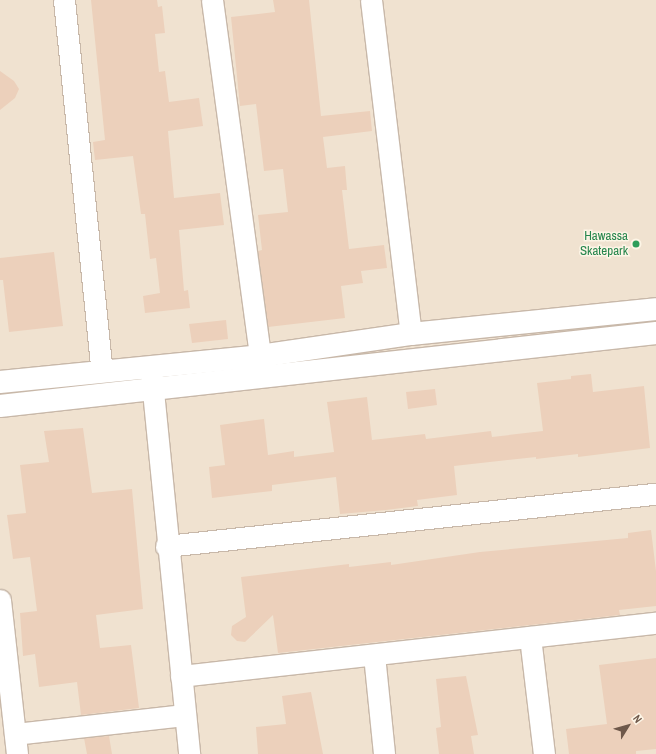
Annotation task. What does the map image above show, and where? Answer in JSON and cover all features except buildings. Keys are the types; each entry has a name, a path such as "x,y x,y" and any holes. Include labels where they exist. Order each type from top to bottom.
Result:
{"street":[{"path":"64,0 102,371"},
{"path":"212,0 260,356"},
{"path":"371,0 410,334"},
{"path":"0,382 260,356 410,334 656,309"},
{"path":"0,406 656,333"},
{"path":"151,366 151,389 166,546 189,754"},
{"path":"166,546 656,494"},
{"path":"0,600 16,744 185,715"},
{"path":"181,676 656,623"},
{"path":"530,637 544,754"},
{"path":"374,655 384,754"}],"shaded area":[{"path":"0,0 656,0 656,754 0,754"}],"place":[{"name":"Hawassa Skatepark","path":"636,244"}]}
